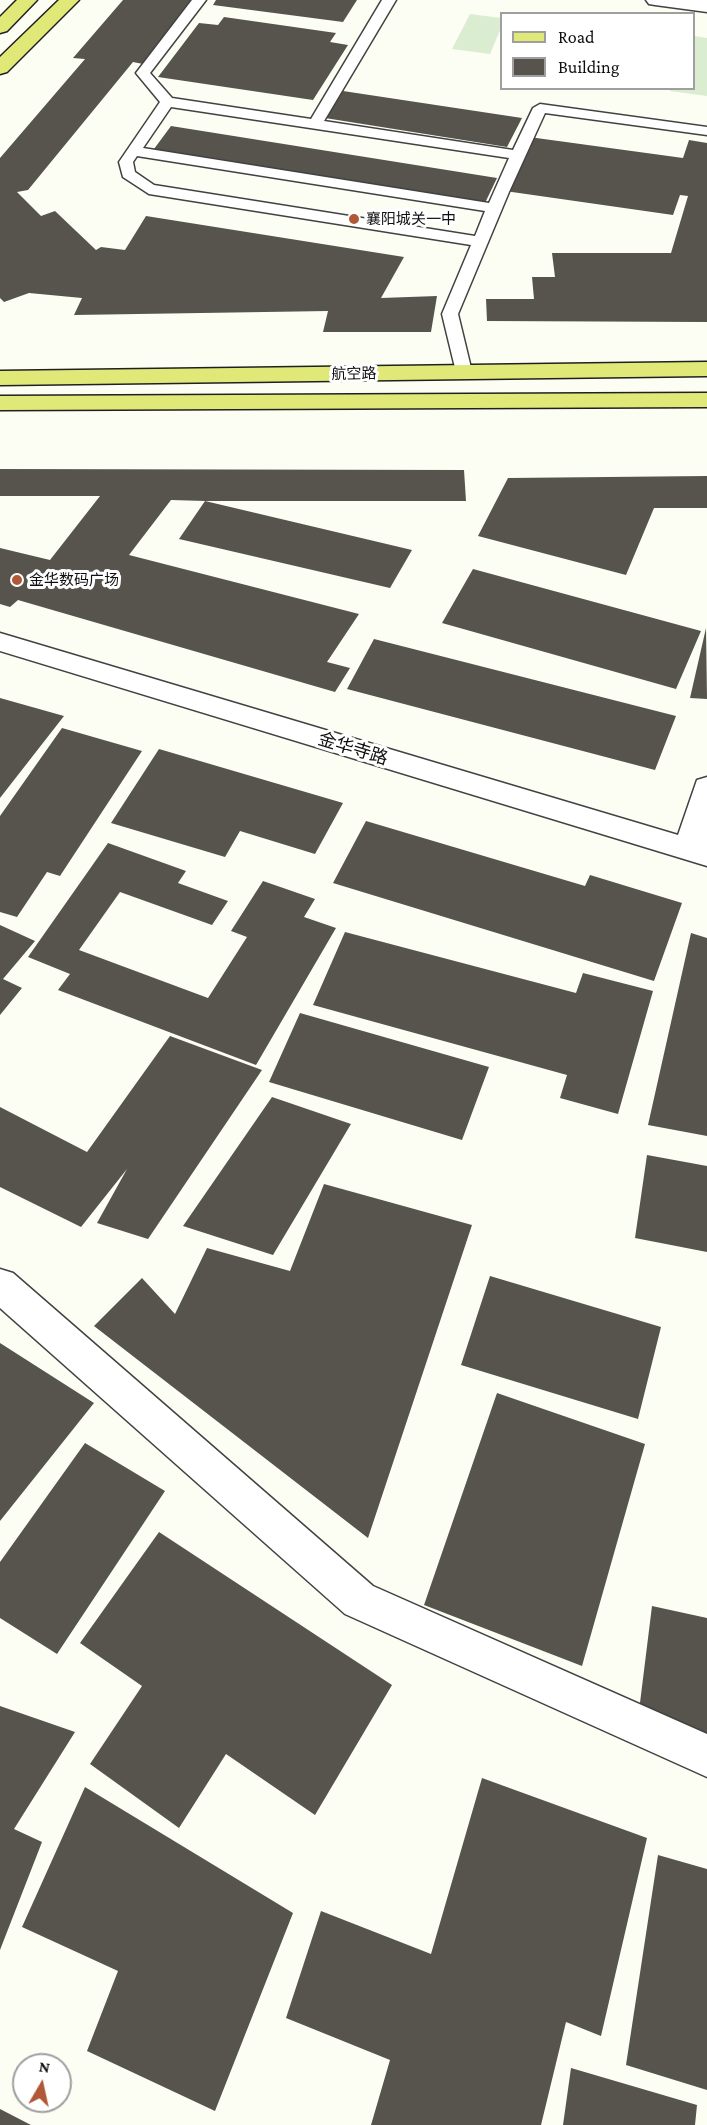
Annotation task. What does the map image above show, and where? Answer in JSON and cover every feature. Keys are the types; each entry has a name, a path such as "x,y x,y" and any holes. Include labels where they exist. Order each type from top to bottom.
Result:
{"main road":[{"path":"2,23 28,0"},
{"path":"0,68 70,0"},
{"path":"0,361 66,378"},
{"name":"航空路","path":"0,378 707,369"},
{"name":"航空路","path":"0,403 707,400"}],"street":[{"path":"655,0 707,6"},
{"name":"金华寺路","path":"0,642 698,853"},
{"path":"698,853 707,788"},
{"path":"0,1285 359,1600 707,1756"}],"lane":[{"path":"199,0 143,73 167,102 518,155"},
{"path":"315,124 389,0"},
{"path":"167,102 126,162 128,174 149,189 480,242"},
{"path":"463,372 450,314 494,207 540,108 707,131"},
{"path":"133,151 494,207"}],"green space":[{"path":"470,14 500,18 500,30 490,54 452,49"},
{"path":"695,36 707,38 707,96 670,91 695,90"}],"building":[{"path":"123,0 195,0 143,64 133,62 28,190 17,192 41,216 55,211 96,250 101,247 125,250 146,216 404,257 381,298 437,296 431,332 323,332 328,311 74,315 82,298 29,293 4,302 0,298 0,158 85,59 73,58"},
{"path":"216,0 357,0 343,22 213,5"},
{"path":"224,17 336,33 330,42 348,45 313,100 158,77 199,23 218,25"},
{"path":"343,91 522,118 507,147 325,118"},
{"path":"171,126 497,178 485,203 154,149"},
{"path":"529,137 683,158 689,140 707,143 707,322 487,321 486,299 534,299 532,277 555,277 552,253 671,253 688,196 680,195 673,215 505,191"},
{"path":"0,469 464,470 466,501 171,500 129,555 359,614 327,662 350,668 335,692 18,600 10,607 0,604 0,548 50,560 100,496 0,496"},
{"path":"707,476 707,508 654,508 626,575 478,536 508,478"},
{"path":"205,501 412,550 390,588 179,539"},
{"path":"473,569 701,631 676,689 442,623"},
{"path":"706,628 707,699 690,698"},
{"path":"374,639 676,716 655,770 347,689"},
{"path":"0,698 64,716 0,798"},
{"path":"62,728 142,751 60,876 47,872 17,917 0,912 0,816"},
{"path":"159,749 343,803 315,854 240,831 225,857 111,823"},
{"path":"366,821 585,886 590,875 682,903 654,981 333,883"},
{"path":"108,843 186,871 178,883 228,901 212,925 120,892 79,950 208,998 247,937 231,931 263,881 315,899 304,917 336,928 256,1065 58,990 70,974 28,957"},
{"path":"0,925 35,941 3,979 22,988 0,1015"},
{"path":"345,932 576,993 583,973 653,991 618,1114 560,1098 567,1075 313,1005"},
{"path":"691,933 707,938 707,1136 648,1125"},
{"path":"300,1013 489,1067 462,1140 269,1082"},
{"path":"170,1036 262,1070 148,1239 97,1223 127,1169 81,1227 0,1187 0,1107 87,1152"},
{"path":"272,1097 351,1124 273,1255 183,1226"},
{"path":"647,1155 707,1166 707,1252 635,1238"},
{"path":"324,1184 472,1225 368,1538 94,1326 142,1278 175,1314 207,1248 290,1271"},
{"path":"490,1276 661,1327 638,1419 461,1365"},
{"path":"0,1343 94,1403 0,1521"},
{"path":"497,1393 645,1444 582,1666 424,1605"},
{"path":"85,1443 165,1491 57,1654 0,1618 0,1562"},
{"path":"159,1532 392,1685 315,1815 226,1754 179,1828 90,1764 142,1686 80,1643"},
{"path":"652,1606 707,1618 707,1736 638,1719"},
{"path":"0,1706 75,1732 14,1829 42,1842 0,1950"},
{"path":"482,1778 647,1838 601,2036 566,2022 541,2125 371,2125 390,2060 286,2018 321,1911 431,1954"},
{"path":"85,1787 293,1913 215,2111 87,2051 118,1971 22,1927"},
{"path":"658,1855 707,1869 707,2090 626,2065"},
{"path":"571,2068 697,2105 695,2125 563,2125"},
{"path":"0,2109 31,2125 0,2125"}],"place":[{"name":"襄阳城关一中","path":"354,219"},
{"name":"金华数码广场","path":"17,580"}]}
